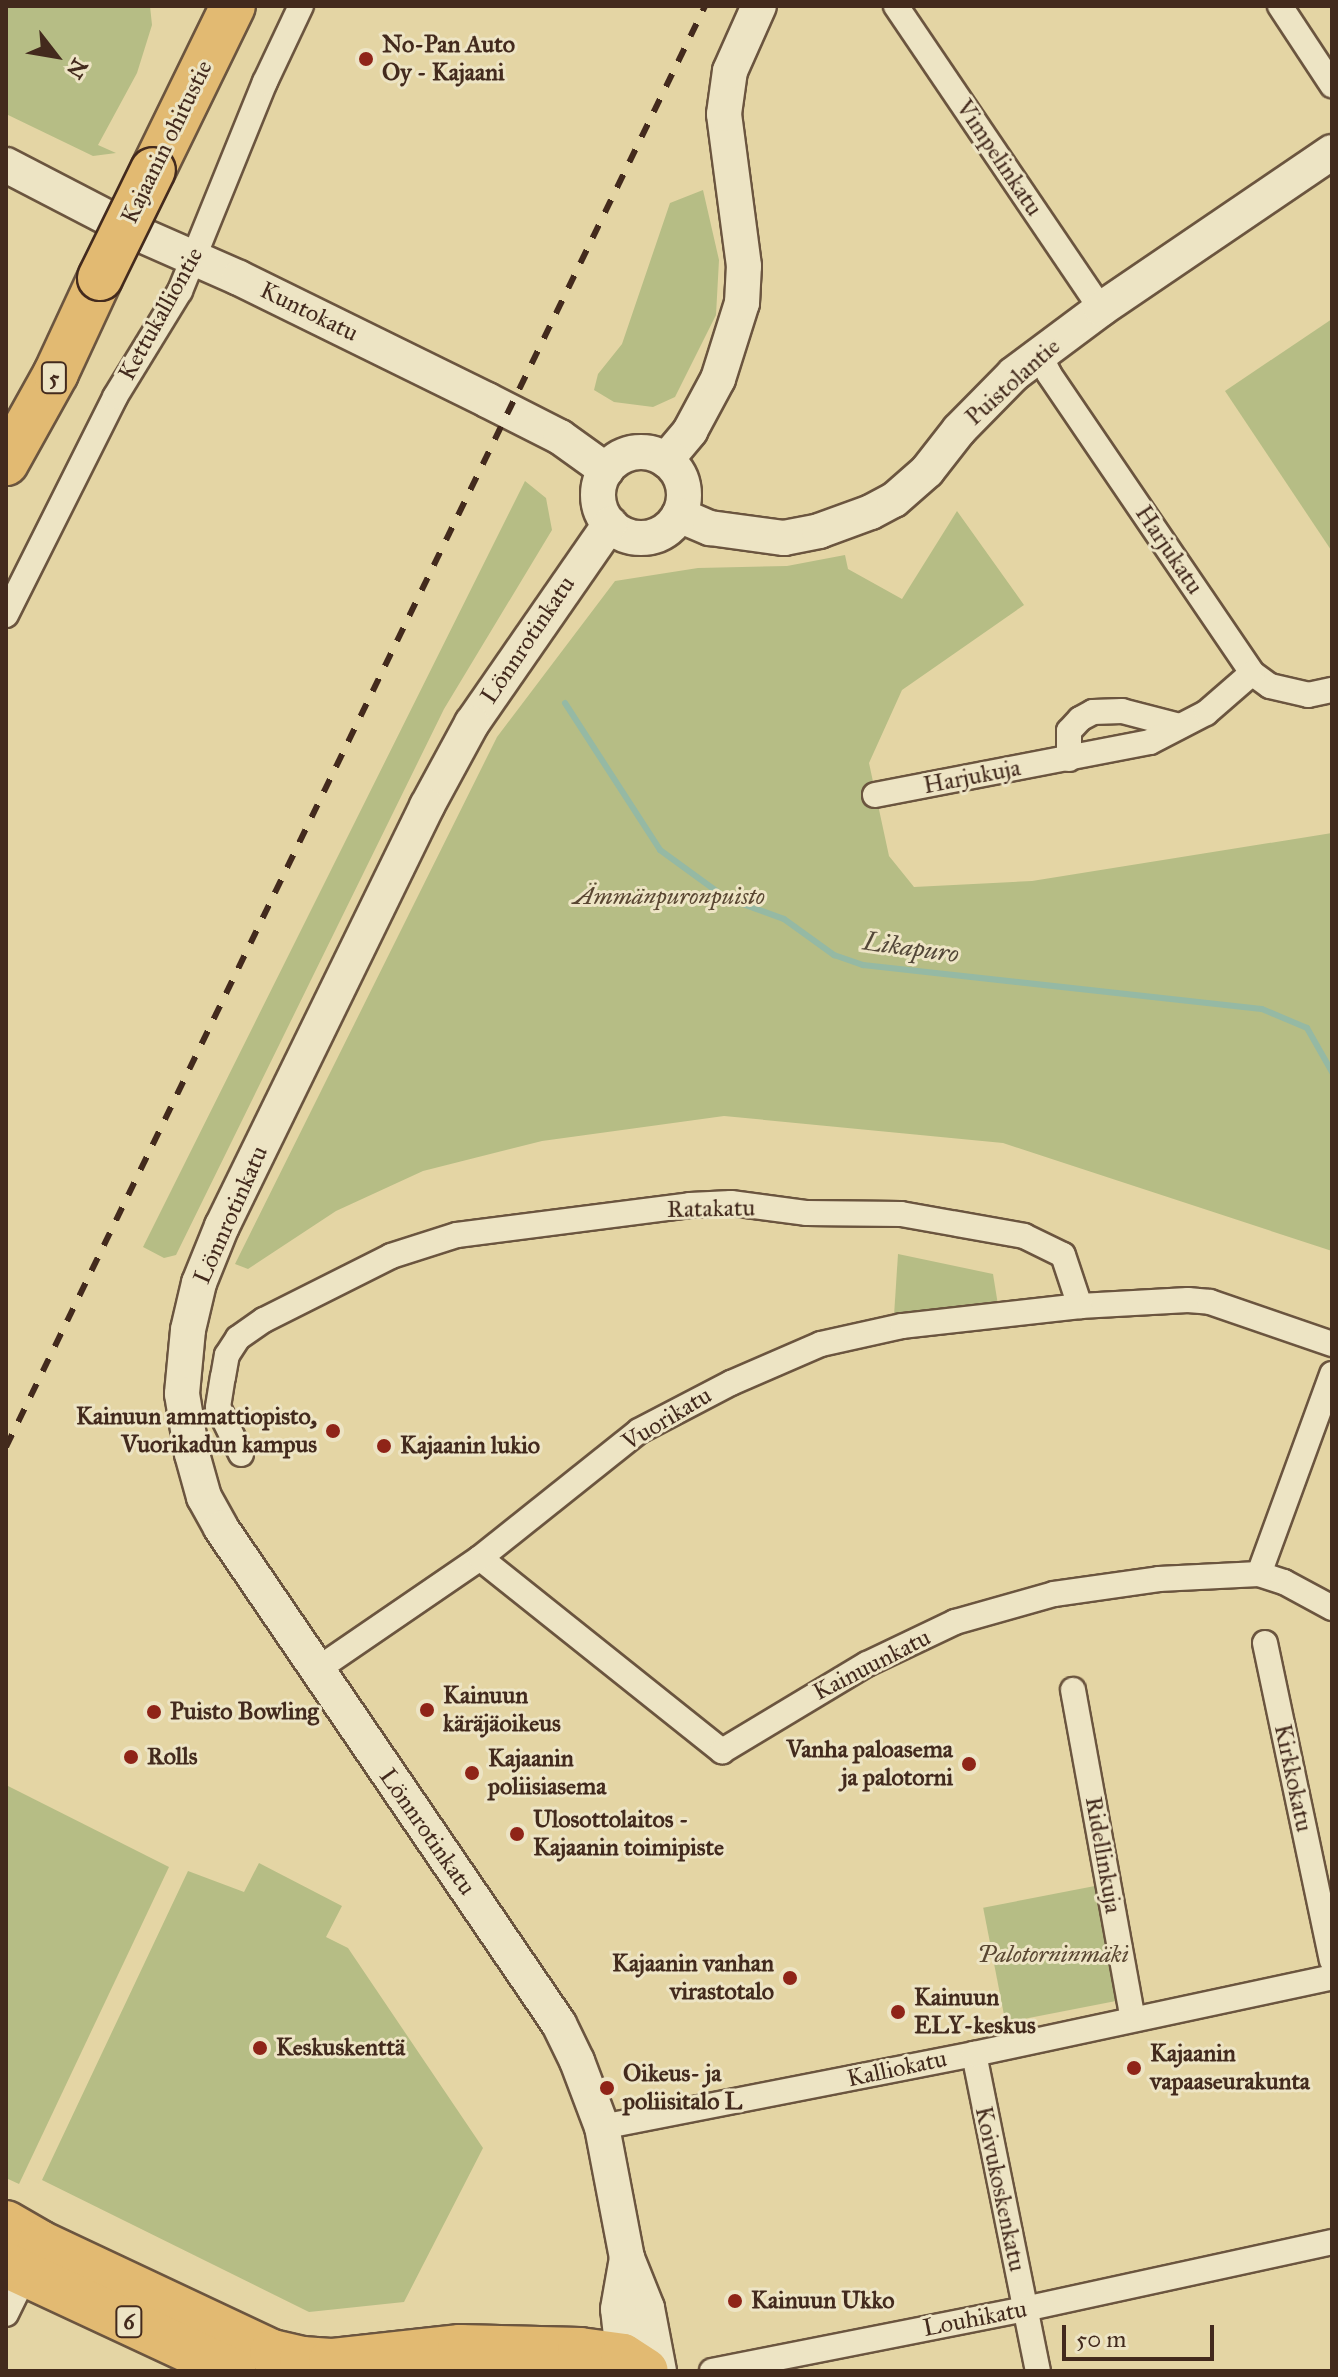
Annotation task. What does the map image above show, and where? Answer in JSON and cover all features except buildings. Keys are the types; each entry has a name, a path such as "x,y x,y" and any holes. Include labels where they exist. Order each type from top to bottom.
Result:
{"highway":[{"name":"Kajaanin ohitustie","path":"6,463 56,373 91,279 141,165 204,6"},
{"name":"Kajaanin ohitustie","path":"141,165 233,6"},
{"name":"5","path":"6,441 91,279"},
{"name":"6","path":"19,2251 272,2352 302,2359 331,2361 460,2347 580,2350 638,2367"},
{"name":"6","path":"19,2251 233,2371"}],"street":[{"name":"Kettukalliontie","path":"6,615 115,397 180,291 265,82 301,6"},
{"path":"666,460 690,431 718,379 742,303 744,266 724,114 730,71 759,6"},
{"name":"Vimpelinkatu","path":"896,6 1101,309"},
{"path":"1280,6 1332,85"},
{"name":"Puistolantie","path":"679,515 710,528 784,538 852,521 894,500 916,480 988,398 1040,356 1101,309 1332,152"},
{"name":"Kuntokatu","path":"6,165 139,234 195,257 560,437 606,470"},
{"name":"Harjukatu","path":"1040,356 1049,374 1252,673 1270,686 1308,695 1332,690"},
{"path":"627,454 654,454 666,460 675,468 684,491 679,515 660,534 647,538 633,537 610,524 598,498 606,470 627,454"},
{"name":"Lönnrotinkatu","path":"610,524 587,553 465,737 263,1142 199,1283 188,1330 182,1394 192,1454 204,1497 231,1545 559,2024 577,2061 602,2127 627,2258 618,2309 638,2367"},
{"name":"Harjukuja","path":"875,795 1150,742 1206,713 1252,673"},
{"path":"1069,759 1069,731 1093,712 1122,711 1180,726"},
{"name":"Ratakatu","path":"241,1454 218,1407 227,1355 238,1338 264,1320 339,1279 402,1252 457,1235 731,1203 807,1213 901,1214 1024,1236 1050,1246 1063,1255 1080,1306"},
{"path":"1080,1306 1188,1300 1210,1302 1332,1344"},
{"name":"Vuorikatu","path":"315,1671 480,1558 639,1431 731,1383 821,1344 902,1326 1080,1306"},
{"path":"1259,1574 1332,1374"},
{"name":"Kainuunkatu","path":"480,1558 722,1751 846,1674 955,1622 1054,1594 1159,1579 1259,1574 1284,1582 1332,1608"},
{"name":"Kirkkokatu","path":"1265,1643 1332,1960"},
{"name":"Ridellinkuja","path":"1073,1690 1133,2019"},
{"name":"Kalliokatu","path":"602,2127 974,2054 1332,1977"},
{"name":"Koivukoskenkatu","path":"974,2054 1038,2371"},
{"name":"Louhikatu","path":"712,2371 1025,2309 1332,2242"},
{"path":"6,2314 19,2251"}],"green space":[{"path":"6,6 150,6 152,25 137,73 98,145 116,153 93,156 6,114"},
{"path":"703,190 719,260 716,315 675,397 653,407 614,402 594,390 598,374 622,344 670,203"},
{"path":"1332,319 1332,549 1331,550 1225,391"},
{"path":"525,481 546,498 552,530 444,709 176,1255 164,1258 143,1247"},
{"name":"Ämmänpuronpuisto","path":"957,511 1024,605 902,690 869,763 889,856 914,887 1032,881 1332,833 1332,1251 1003,1143 724,1116 542,1141 423,1171 336,1211 248,1269 235,1264 497,737 615,581 698,568 787,566 845,555 848,569 902,599"},
{"path":"898,1254 993,1274 998,1305 894,1316"},
{"path":"6,1785 169,1867 19,2184 6,2178"},
{"name":"Keskuskenttä","path":"259,1863 342,1906 326,1937 348,1948 483,2148 404,2302 309,2312 42,2180 188,1871 244,1892"},
{"name":"Palotorninmäki","path":"1100,1885 1122,2000 1006,2023 983,1908"}],"waterway":[{"name":"Likapuro","path":"565,703 660,850 726,898 784,919 834,955 863,965 1262,1009 1307,1028 1332,1072"}],"railway":[{"path":"6,1447 705,6"}],"place":[{"name":"No-Pan Auto Oy - Kajaani","path":"366,59"},
{"name":"Kainuun ammattiopisto, Vuorikadun kampus","path":"333,1431"},
{"name":"Kajaanin lukio","path":"384,1446"},
{"name":"Kainuun käräjäoikeus","path":"427,1710"},
{"name":"Puisto Bowling","path":"154,1712"},
{"name":"Rolls","path":"131,1757"},
{"name":"Vanha paloasema ja palotorni","path":"969,1764"},
{"name":"Kajaanin poliisiasema","path":"472,1773"},
{"name":"Ulosottolaitos - Kajaanin toimipiste","path":"517,1834"},
{"name":"Kajaanin vanhan virastotalo","path":"790,1978"},
{"name":"Kainuun ELY-keskus","path":"898,2012"},
{"name":"Keskuskenttä","path":"260,2048"},
{"name":"Kajaanin vapaaseurakunta","path":"1134,2068"},
{"name":"Oikeus- ja poliisitalo L","path":"607,2088"},
{"name":"Kainuun Ukko","path":"735,2301"}]}
